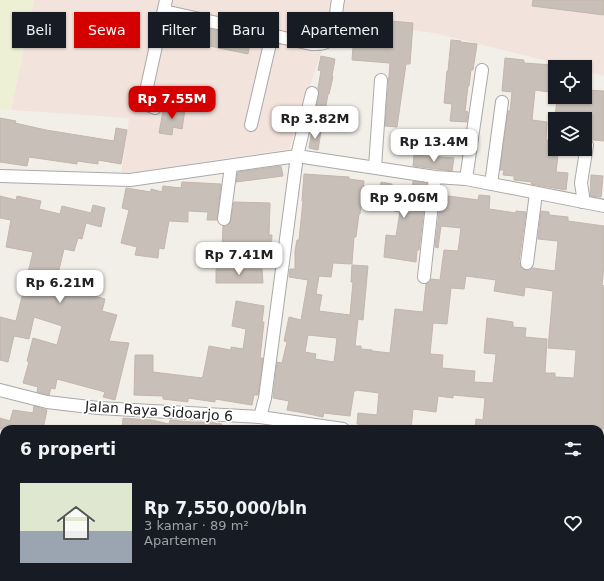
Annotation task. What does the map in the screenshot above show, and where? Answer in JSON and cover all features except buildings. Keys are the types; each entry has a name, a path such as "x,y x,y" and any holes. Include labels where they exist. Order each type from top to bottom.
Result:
{"street":[{"path":"279,37 311,44 321,44 329,40 332,35 338,0"},
{"path":"155,108 145,104 145,96 165,5 218,20"},
{"path":"251,125 269,48"},
{"path":"466,180 482,70"},
{"path":"375,167 381,80"},
{"path":"260,417 265,398 297,156 312,93"},
{"path":"491,184 502,102"},
{"path":"0,176 130,180 297,156 491,184 536,194 604,206"},
{"path":"582,202 583,196 581,183 585,156"},
{"path":"224,219 231,166"},
{"path":"424,277 435,177"},
{"path":"527,263 536,194"},
{"name":"Jalan Raya Sidoarjo 6","path":"0,390 47,402 98,408 260,417 315,425"}],"shaded area":[{"path":"34,0 604,0 604,76 592,73 592,60 548,60 548,61 434,33 393,28 393,12 287,12 287,48 323,48 289,149 121,174 129,118 11,110 24,48 66,48 66,12 31,12"}],"green space":[{"path":"0,0 34,0 31,12 12,12 12,48 24,48 11,110 0,110"}]}
